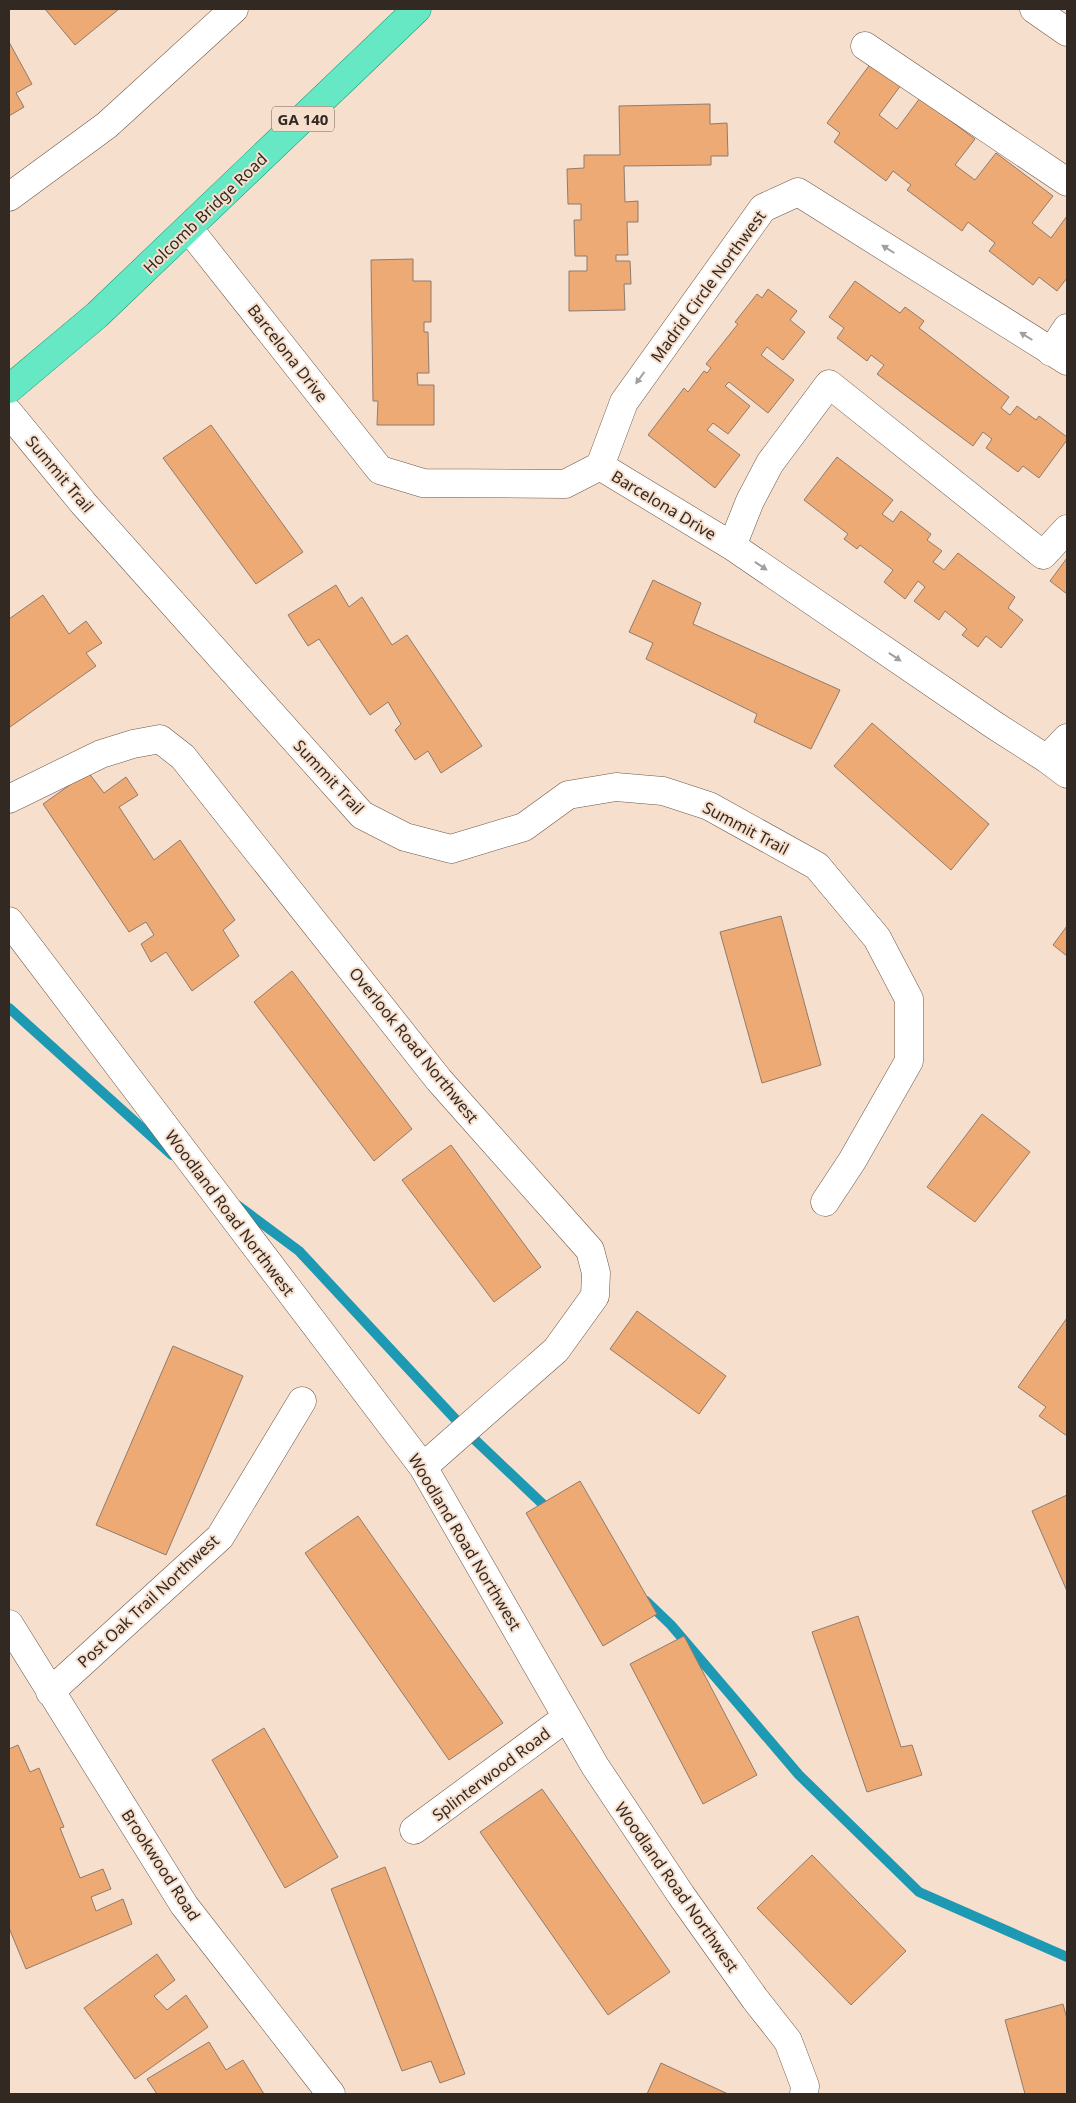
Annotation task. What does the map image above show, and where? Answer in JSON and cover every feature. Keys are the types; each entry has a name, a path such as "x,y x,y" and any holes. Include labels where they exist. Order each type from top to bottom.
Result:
{"main road":[{"name":"Holcomb Bridge Road","path":"9,389 98,315 417,9"}],"street":[{"path":"9,198 107,125 234,9"},
{"path":"1034,9 1067,32"},
{"path":"865,46 1067,182"},
{"name":"Madrid Circle Northwest","path":"600,466 624,402 763,208 798,192 1059,357"},
{"name":"Barcelona Drive","path":"189,228 380,470 423,483 566,484 600,466 732,546 1057,766 1067,738"},
{"path":"1059,357 1067,328"},
{"path":"732,546 750,501 770,463 829,384 1043,555 1067,529"},
{"name":"Summit Trail","path":"9,413 83,503 362,815 404,837 451,849 524,827 568,795 616,787 664,791 709,806 817,866 877,938 909,999 909,1061 852,1162 825,1202"},
{"name":"Overlook Road Northwest","path":"9,799 101,754 133,744 160,740 184,757 439,1080 590,1250 596,1272 595,1296 556,1350 423,1467"},
{"name":"Woodland Road Northwest","path":"9,921 423,1467 595,1766 681,1895 788,2041 805,2086 804,2094"},
{"name":"Post Oak Trail Northwest","path":"50,1692 220,1537 302,1401"},
{"name":"Brookwood Road","path":"9,1624 184,1905 331,2094"},
{"name":"Splinterwood Road","path":"414,1830 567,1717"}],"building":[{"path":"45,9 119,9 75,45"},
{"path":"9,42 32,84 16,93 24,107 9,116"},
{"path":"871,63 901,85 879,115 897,129 920,98 975,139 955,165 975,180 996,153 1053,196 1032,223 1051,238 1067,216 1067,278 1057,291 1039,277 1033,285 989,251 995,243 968,222 962,231 907,190 911,185 893,171 886,181 834,142 840,133 827,123"},
{"path":"710,104 710,124 727,123 728,156 711,156 711,165 624,166 625,202 638,201 638,222 627,222 628,255 616,255 616,261 630,261 631,284 624,284 625,310 569,311 569,271 587,271 587,256 575,256 574,220 581,220 581,204 568,204 567,169 584,168 584,155 620,155 619,106"},
{"path":"413,259 413,281 431,281 431,322 424,322 424,332 428,332 429,373 417,373 418,385 434,385 434,425 377,425 378,401 373,401 371,260"},
{"path":"855,281 900,313 905,307 924,321 919,328 1009,397 1001,408 1010,415 1017,406 1036,420 1039,416 1067,437 1067,440 1039,478 1023,466 1018,472 986,448 992,439 983,432 973,446 877,374 884,365 871,355 867,361 837,338 844,328 829,317"},
{"path":"768,289 797,311 790,320 805,332 783,360 767,347 761,355 794,380 768,413 729,382 725,386 750,406 728,434 713,423 707,430 740,455 715,488 648,435 684,388 688,392 704,371 707,373 711,368 706,364 738,324 735,322 757,294 762,298"},
{"path":"211,425 303,552 256,584 163,458"},
{"path":"837,457 893,500 882,514 893,522 901,511 931,534 927,540 942,551 933,562 944,570 958,553 1015,597 1008,608 1023,620 1001,648 986,636 978,647 962,635 967,629 945,611 939,620 914,601 925,587 918,581 905,599 884,582 893,570 860,545 857,549 844,539 848,534 804,500"},
{"path":"1067,558 1067,594 1050,581"},
{"path":"653,580 701,603 693,624 840,690 811,749 754,722 757,714 646,659 653,643 629,632"},
{"path":"336,585 349,607 362,597 392,645 407,635 482,746 441,773 428,751 415,760 395,730 401,724 388,702 370,715 319,639 308,646 288,615"},
{"path":"43,595 69,634 86,621 102,643 86,653 96,666 10,727 9,619"},
{"path":"872,723 989,824 951,870 834,766"},
{"path":"88,772 104,793 126,777 138,795 119,807 154,860 180,840 235,920 223,930 239,956 192,991 166,952 151,962 141,944 154,935 146,922 129,932 43,804"},
{"path":"781,916 821,1065 762,1083 720,932"},
{"path":"1067,926 1067,956 1053,945"},
{"path":"292,971 412,1129 374,1161 254,1002"},
{"path":"982,1114 1030,1152 975,1222 927,1187"},
{"path":"451,1145 541,1267 494,1302 402,1180"},
{"path":"637,1311 726,1376 699,1414 610,1349"},
{"path":"1067,1318 1067,1436 1039,1416 1046,1407 1018,1387"},
{"path":"173,1346 243,1376 166,1555 96,1525"},
{"path":"580,1481 657,1614 603,1646 526,1513"},
{"path":"1067,1495 1067,1591 1032,1511"},
{"path":"358,1516 503,1723 449,1760 305,1553"},
{"path":"858,1616 901,1747 912,1745 922,1775 867,1792 812,1632"},
{"path":"684,1636 757,1775 703,1804 630,1664"},
{"path":"264,1728 338,1857 285,1888 212,1760"},
{"path":"18,1745 30,1772 39,1768 64,1827 60,1828 80,1878 103,1869 111,1889 91,1897 96,1911 123,1899 132,1924 26,1969 9,1928 9,1749"},
{"path":"542,1789 670,1972 608,2015 480,1832"},
{"path":"812,1855 906,1951 851,2005 757,1908"},
{"path":"385,1867 465,2074 440,2083 431,2061 402,2071 331,1889"},
{"path":"157,1954 175,1980 154,1996 167,2010 186,1995 208,2027 135,2079 84,2008"},
{"path":"1063,2004 1067,2019 1067,2094 1025,2094 1005,2020"},
{"path":"209,2042 226,2070 243,2060 264,2094 157,2094 147,2079"},
{"path":"661,2063 728,2094 647,2094"}],"waterway":[{"path":"9,1008 172,1155"},
{"path":"237,1205 299,1251 472,1437 551,1512"},
{"path":"646,1601 671,1625 799,1775 919,1892 1067,1957"}]}
